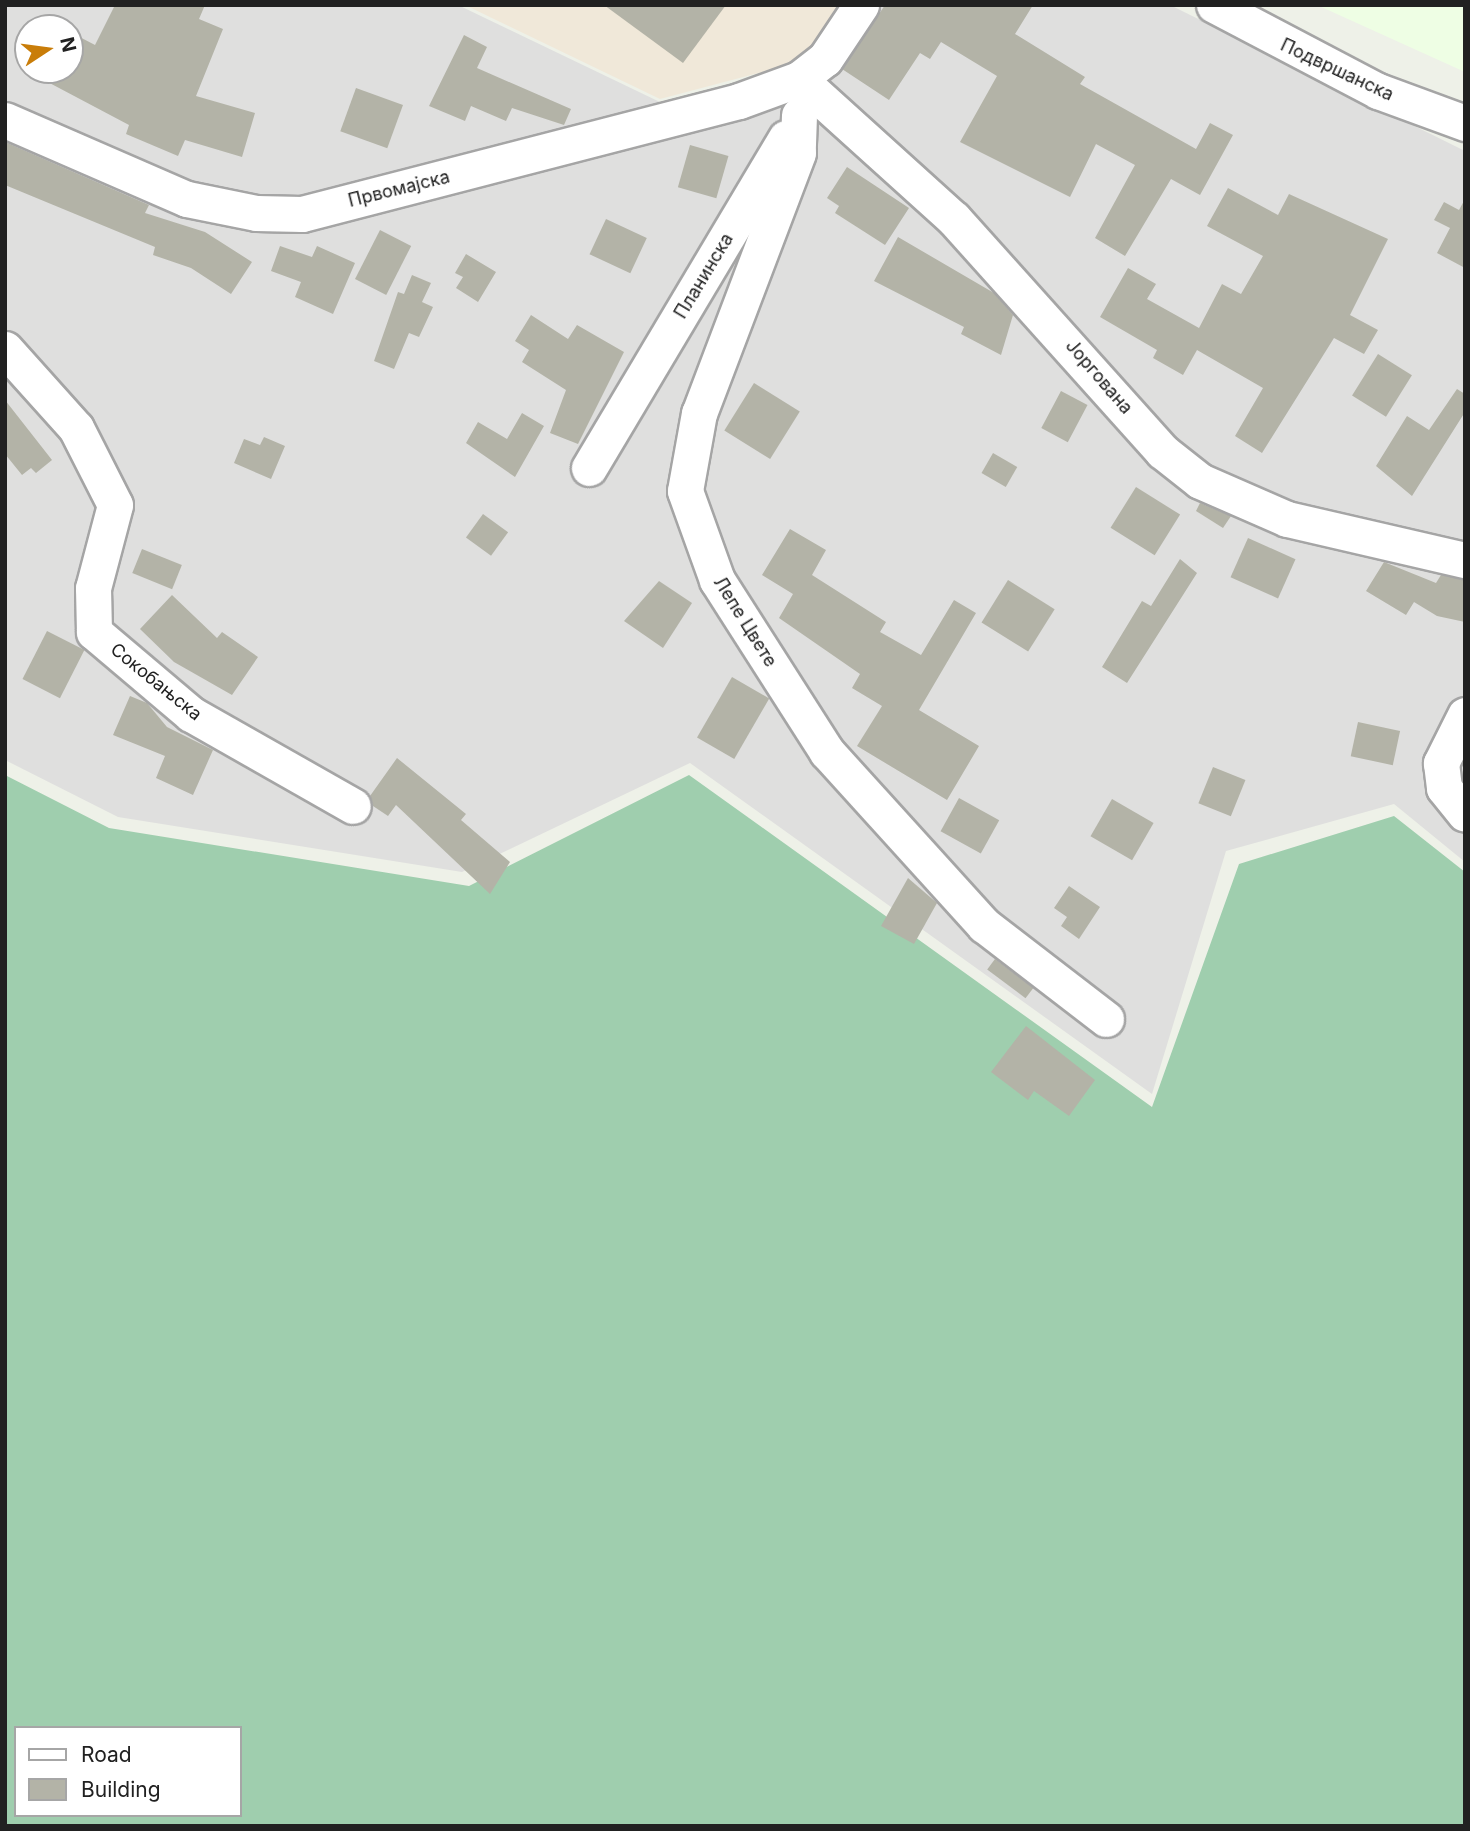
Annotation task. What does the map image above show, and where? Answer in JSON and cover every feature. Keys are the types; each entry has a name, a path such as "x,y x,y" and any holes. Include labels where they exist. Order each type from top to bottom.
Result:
{"street":[{"path":"799,115 799,79 825,59 861,5"},
{"name":"Подвршанска","path":"1214,5 1378,91 1465,122"},
{"name":"Првомајска","path":"5,120 187,199 256,213 302,214 726,104 799,79"},
{"name":"Јоргована","path":"799,79 954,219 1162,451 1200,481 1287,519 1465,560"},
{"name":"Планинска","path":"589,468 799,115"},
{"name":"Лепе Цвете","path":"799,115 797,153 699,413 685,491 717,580 827,752 984,925 1106,1019"},
{"name":"Сокобањска","path":"5,348 76,428 115,505 93,588 94,632 191,714 353,806"},
{"path":"1465,715 1441,762 1444,788 1465,814"}],"shaded area":[{"path":"5,5 458,5 662,103 836,60 876,5 1170,5 1465,151 1465,862 1394,804 1226,851 1152,1094 690,763 462,872 118,817 5,760"},
{"path":"465,5 853,5 819,57 660,99"},
{"path":"1317,5 1465,5 1465,72"}],"green space":[{"path":"5,775 109,828 469,886 689,775 1152,1107 1239,864 1394,816 1465,872 1465,1826 5,1826"}],"building":[{"path":"115,5 205,5 199,19 223,29 196,96 255,113 242,157 185,140 178,156 126,134 129,125 51,84 84,84 84,39 95,45"},
{"path":"604,5 726,5 683,63"},
{"path":"885,5 1033,5 1015,34 1085,77 1080,84 1196,149 1210,123 1233,135 1200,195 1171,179 1125,256 1095,238 1135,165 1096,144 1070,197 960,142 997,76 941,42 930,59 920,53 889,100 842,69"},
{"path":"464,35 487,47 477,68 571,109 564,125 512,108 506,121 471,106 465,121 429,106"},
{"path":"356,88 403,105 387,148 340,131"},
{"path":"5,142 149,205 145,213 205,232 252,262 231,294 191,268 153,255 155,247 5,185"},
{"path":"690,145 728,156 716,198 678,187"},
{"path":"847,167 909,208 885,245 835,213 839,206 827,198"},
{"path":"1228,188 1278,215 1289,194 1388,239 1350,315 1378,330 1364,354 1334,338 1262,453 1235,436 1263,388 1197,350 1183,375 1153,358 1157,350 1100,317 1128,268 1156,284 1147,299 1199,328 1222,284 1241,294 1263,256 1207,226"},
{"path":"1465,199 1465,268 1437,253 1450,228 1434,220 1444,202 1459,210"},
{"path":"606,219 647,238 630,273 590,254"},
{"path":"380,230 411,246 386,295 355,279"},
{"path":"898,237 994,293 1013,315 1001,355 961,334 964,327 874,281"},
{"path":"280,246 312,257 317,246 355,263 333,314 295,297 301,282 271,271"},
{"path":"466,254 496,272 478,302 456,288 463,277 455,273"},
{"path":"412,275 431,283 422,302 433,307 419,337 409,333 394,369 374,361 398,292 404,294"},
{"path":"531,315 568,339 577,325 624,352 578,444 550,433 566,390 522,362 529,350 515,341"},
{"path":"1378,354 1412,375 1386,417 1352,396"},
{"path":"754,383 800,412 770,459 724,430"},
{"path":"1457,389 1465,394 1465,412 1412,496 1376,466 1407,416 1429,430"},
{"path":"1061,391 1087,405 1068,442 1041,428"},
{"path":"5,400 52,460 36,473 31,468 22,475 5,454"},
{"path":"522,413 544,426 515,477 466,443 478,422 507,439"},
{"path":"264,437 285,446 271,479 234,463 244,439 260,445"},
{"path":"993,453 1017,467 1006,487 982,473"},
{"path":"1136,487 1180,515 1155,555 1111,528"},
{"path":"1200,503 1231,516 1223,528 1196,511"},
{"path":"483,514 508,532 491,556 466,537"},
{"path":"790,529 826,550 812,575 886,622 880,632 921,655 954,600 976,613 919,710 979,746 947,800 857,746 882,706 852,688 860,674 779,618 793,594 762,575"},
{"path":"1248,538 1296,559 1278,598 1231,577"},
{"path":"142,549 182,565 172,589 132,573"},
{"path":"1180,559 1197,573 1127,683 1102,667 1142,601 1151,606"},
{"path":"1384,562 1436,583 1441,575 1465,580 1465,622 1437,616 1414,602 1406,615 1366,591"},
{"path":"1008,580 1055,609 1028,652 982,622"},
{"path":"659,581 692,603 663,648 624,621"},
{"path":"172,595 217,638 222,632 258,657 232,695 174,662 140,629"},
{"path":"47,631 84,650 60,698 22,679"},
{"path":"732,677 769,698 734,759 697,738"},
{"path":"130,696 147,703 167,727 213,750 193,795 156,778 165,756 113,735"},
{"path":"1358,722 1400,731 1393,765 1351,756"},
{"path":"397,758 466,814 461,820 510,862 490,894 396,805 388,816 373,806 370,796"},
{"path":"1213,767 1245,780 1231,816 1198,803"},
{"path":"959,798 999,820 981,854 941,831"},
{"path":"1112,799 1154,823 1132,860 1090,836"},
{"path":"908,878 937,903 914,944 881,926"},
{"path":"1069,886 1100,907 1079,939 1061,926 1067,917 1054,908"},
{"path":"995,959 1033,988 1026,998 987,969"},
{"path":"1026,1026 1095,1080 1069,1116 1034,1091 1028,1100 991,1072"}]}
